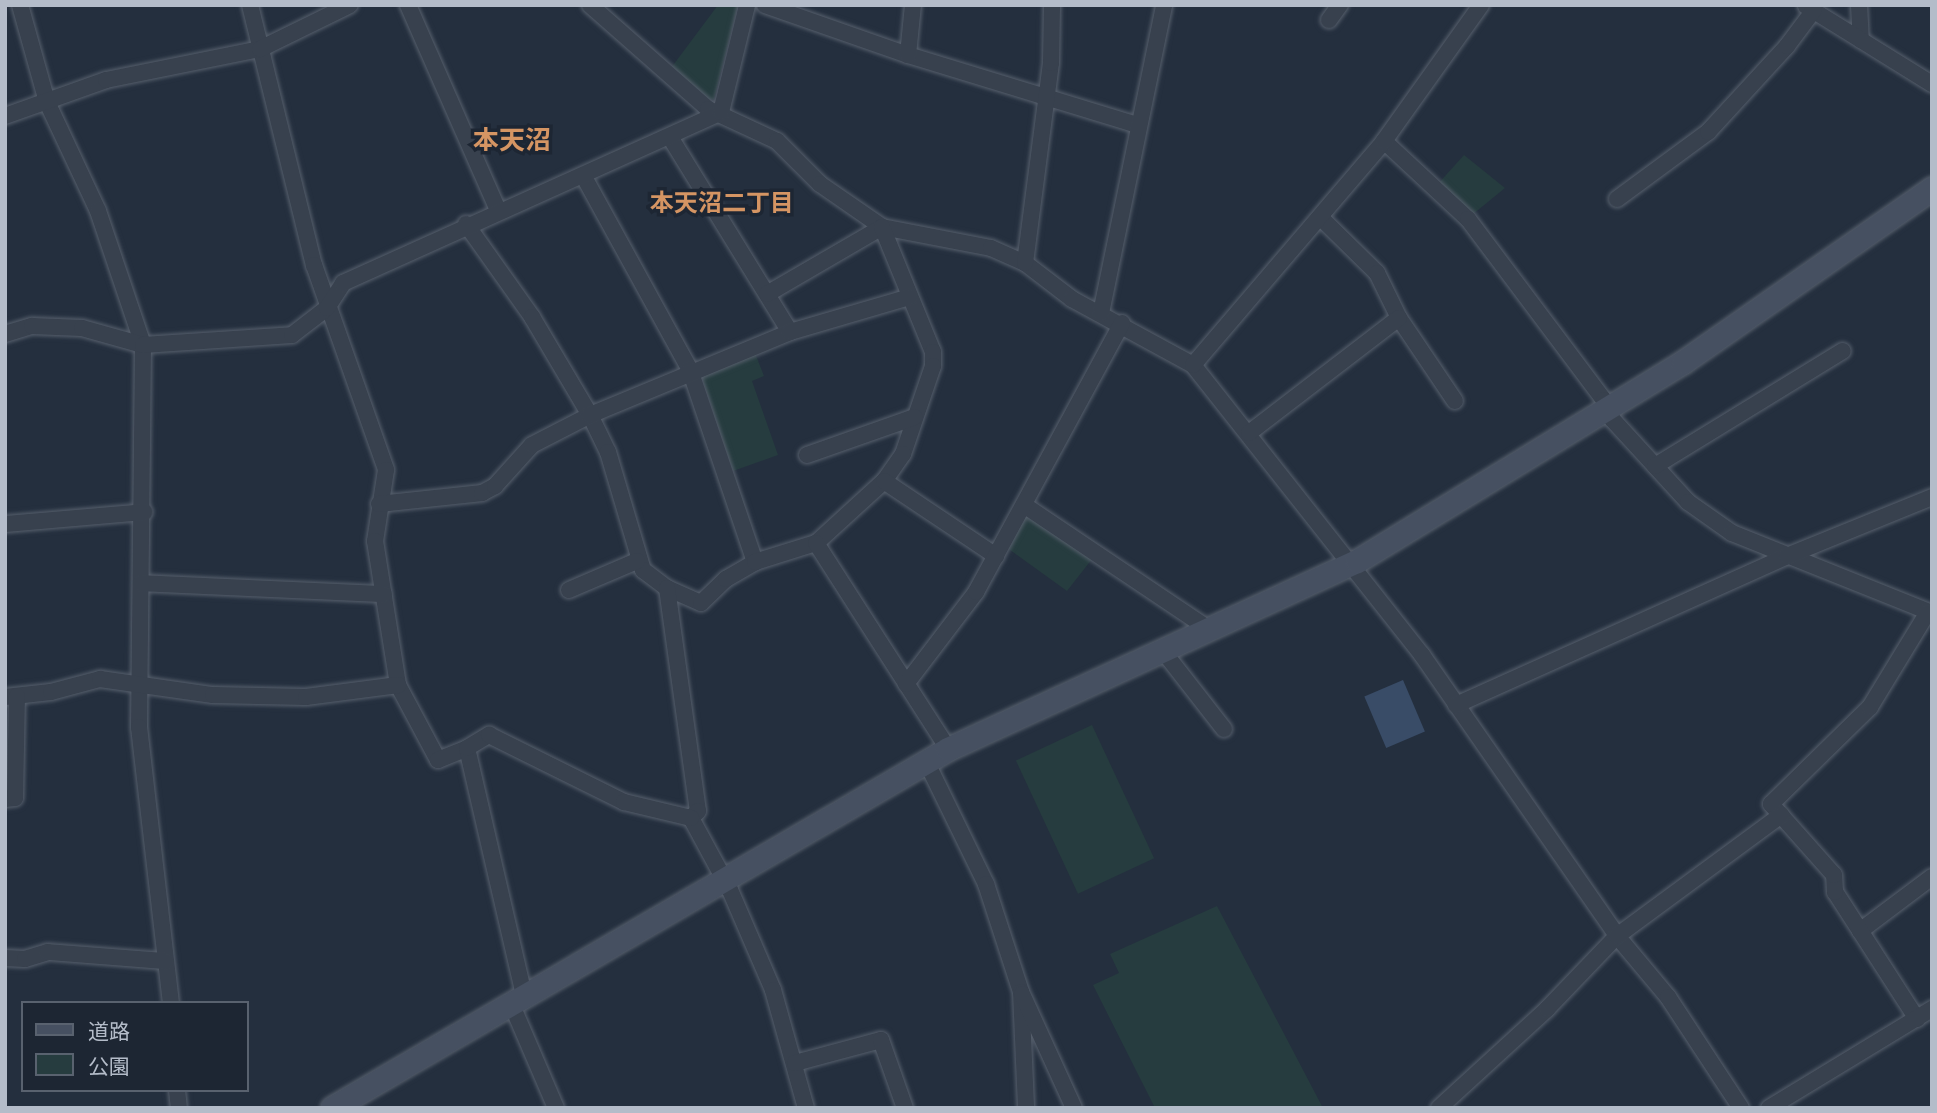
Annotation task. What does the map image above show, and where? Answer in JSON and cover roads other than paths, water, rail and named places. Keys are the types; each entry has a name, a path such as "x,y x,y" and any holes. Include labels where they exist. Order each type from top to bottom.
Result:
{"street":[{"path":"20,5 47,102 98,211 143,345 144,513 139,727 171,1001"},
{"path":"250,5 327,308 386,470 386,488 379,504 374,532 398,685 438,760 489,735 624,802 691,818 723,880 772,990 806,1108"},
{"path":"5,116 106,80 260,49 350,5"},
{"path":"408,5 498,210"},
{"path":"590,5 708,109 721,112 777,142 820,184 882,227 991,248 1025,263 1072,299 1122,323 1193,365 1249,433 1456,705 1617,936 1668,997 1741,1108"},
{"path":"721,112 747,5"},
{"path":"765,5 908,55 1138,125"},
{"path":"908,55 913,5"},
{"path":"1025,263 1046,99 1052,5"},
{"path":"1101,313 1164,5"},
{"path":"1329,20 1340,5"},
{"path":"1858,5 1861,40"},
{"path":"1193,365 1384,141 1475,7"},
{"path":"1618,199 1708,132 1787,46 1809,7 1932,84"},
{"path":"5,334 32,326 82,328 143,345 292,335 327,308 343,283 466,224 584,177 721,112"},
{"path":"670,137 790,332"},
{"path":"1384,141 1468,219 1608,408 1612,419 1714,524 1930,613 1870,707 1771,804 1834,875 1835,892 1917,1019"},
{"path":"584,177 690,370 755,562"},
{"path":"346,1104 517,999 948,749 1348,566 1722,337 1932,188"},
{"path":"1320,218 1377,273 1399,318 1455,401"},
{"path":"466,224 532,317 590,415 608,452 637,561 667,588 701,603 726,579 755,562 816,543 884,481 902,454 933,359 882,227"},
{"path":"767,294 882,227"},
{"path":"379,504 482,493 495,486 532,445 590,415 690,370 790,332 910,297"},
{"path":"1249,433 1399,318"},
{"path":"906,684 976,593 1122,323"},
{"path":"1655,466 1843,351"},
{"path":"807,455 915,417"},
{"path":"884,481 996,556"},
{"path":"1456,705 1787,556 1932,497"},
{"path":"1024,505 1210,630"},
{"path":"5,524 144,513"},
{"path":"816,543 948,749"},
{"path":"569,590 637,561"},
{"path":"141,583 384,593"},
{"path":"667,588 698,811 691,818"},
{"path":"1163,651 1224,729"},
{"path":"5,799 15,798 11,696 100,679 213,695 306,697 398,685"},
{"path":"467,748 517,999 556,1108"},
{"path":"926,761 986,884 1021,992 1074,1108"},
{"path":"1439,1108 1458,1093 1617,936 1781,815"},
{"path":"1860,931 1932,877"},
{"path":"5,958 25,959 48,952 166,961"},
{"path":"1021,992 1026,1108"},
{"path":"1769,1108 1932,1009"},
{"path":"795,1063 881,1040 905,1108"},
{"path":"1458,1093 1468,1108"}],"water":[{"path":"1403,680 1425,732 1386,748 1364,696"}],"district":[{"name":"本天沼","path":"512,139"},
{"name":"本天沼二丁目","path":"722,202"}]}
